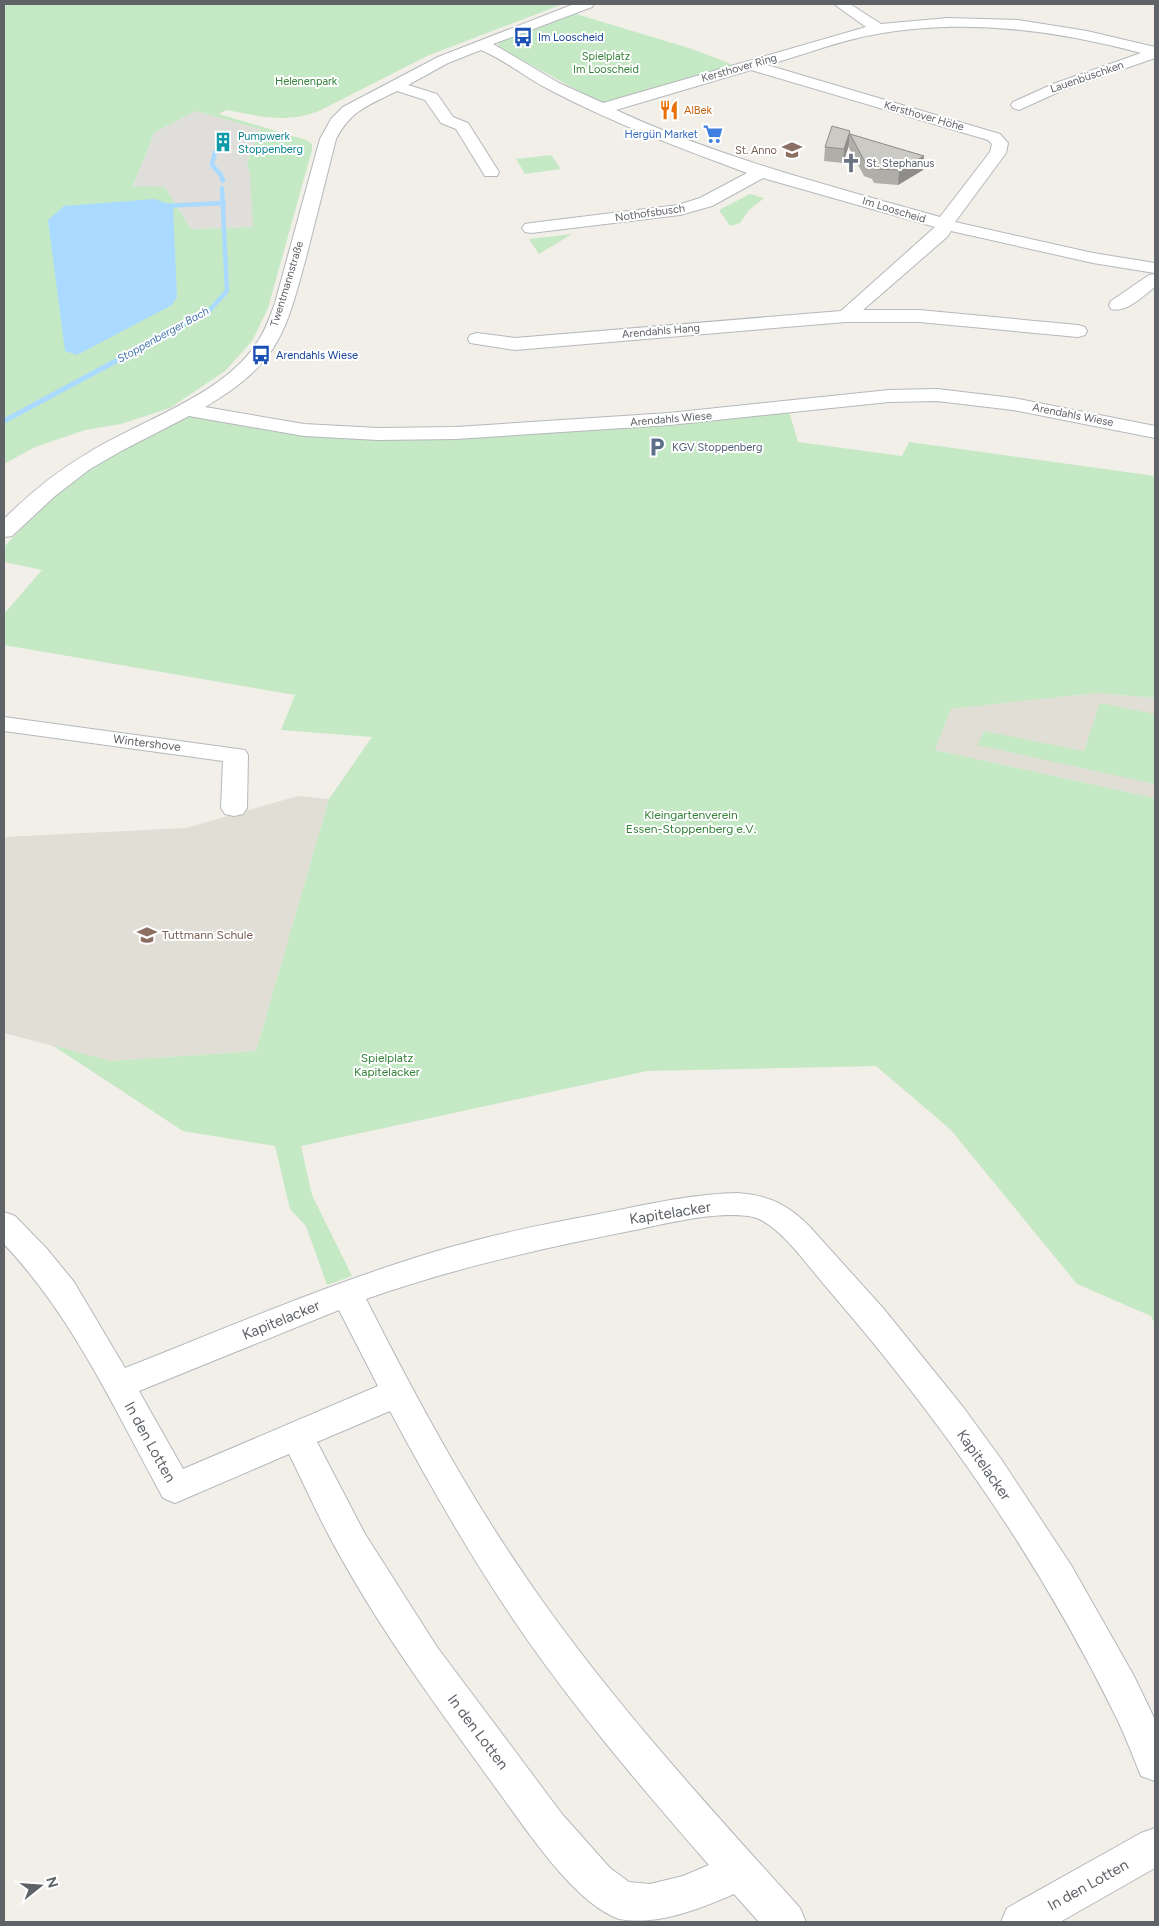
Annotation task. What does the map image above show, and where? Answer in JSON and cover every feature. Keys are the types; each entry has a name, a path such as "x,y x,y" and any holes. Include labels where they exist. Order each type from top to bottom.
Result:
{"street":[{"name":"Twentmannstraße","path":"4,531 34,502 70,473 96,456 220,388 241,371 263,348 276,324 287,291 328,139 332,130 349,110 443,60 480,44 587,4"},
{"path":"841,4 878,29"},
{"name":"Kersthover Ring","path":"601,109 836,39 878,29 950,22 1008,24 1077,32 1155,52"},
{"name":"Im Looscheid","path":"480,44 497,51 554,86 601,109 669,138 761,172 945,225 1056,250 1155,268"},
{"name":"Lauenbüschken","path":"1020,105 1058,87 1155,52"},
{"name":"Kersthover Höhe","path":"750,65 973,130 998,140 1001,146 998,153 949,217 945,225"},
{"path":"394,86 431,97 447,120 462,126 491,172"},
{"name":"Nothofsbusch","path":"531,228 680,210 706,202 761,172"},
{"path":"846,316 941,233 945,225"},
{"path":"1118,305 1155,279"},
{"name":"Arendahls Hang","path":"476,339 515,344 846,316 919,316 1078,331"},
{"name":"Arendahls Wiese","path":"184,409 304,430 378,434 456,433 669,419 889,396 924,395 965,397 1000,402 1155,432"},
{"name":"Wintershove","path":"4,724 236,755 234,808"},
{"name":"Kapitelacker","path":"118,1385 346,1293 438,1263 524,1240 672,1211 744,1203 768,1209 790,1226 858,1302 923,1380 992,1472 1052,1566 1123,1691 1155,1763"},
{"path":"4,1224 27,1247 54,1280 118,1385"},
{"path":"346,1293 397,1393 469,1518 528,1610 622,1732 786,1922"},
{"name":"In den Lotten","path":"118,1385 175,1488 397,1393"},
{"name":"In den Lotten","path":"297,1436 352,1545 424,1659 548,1827 596,1882 619,1899 633,1903 650,1904 685,1895 740,1870"},
{"name":"In den Lotten","path":"1021,1922 1155,1848"}],"shaded area":[{"path":"196,111 260,129 247,163 250,176 254,227 191,229 165,187 133,187 155,132"},
{"path":"1096,693 1155,698 1155,798 935,750 951,709"},
{"name":"Tuttmann Schule","path":"298,796 329,799 256,1051 110,1061 4,1033 4,837 186,828"}],"green space":[{"name":"Helenenpark","path":"4,4 563,4 427,56 319,111 283,118 272,118 226,110 219,114 306,140 312,144 312,150 268,308 252,341 225,371 170,408 121,424 85,430 35,447 4,464","holes":["196,111 260,129 247,163 250,176 253,227 191,229 165,187 133,186 155,132"]},
{"name":"Spielplatz Im Looscheid","path":"576,14 692,49 736,66 603,104 498,47 499,41"},
{"path":"551,155 561,169 525,174 516,159"},
{"path":"750,194 764,198 749,210 740,223 730,226 719,210"},
{"path":"572,234 539,254 529,239"},
{"path":"788,408 798,442 902,456 909,442 1155,476 1155,698 1096,693 951,709 935,750 1155,798 1155,1324 1151,1316 1077,1284 951,1130 876,1066 647,1071 301,1146 312,1195 352,1276 327,1285 306,1226 290,1209 275,1146 183,1131 52,1045 110,1061 256,1051 329,799 372,737 281,730 295,695 4,645 4,614 42,570 4,562 4,547 57,490 89,468 186,412 340,435"},
{"path":"1100,703 1155,714 1153,740 1155,741 1155,784 977,745 984,731 1084,751"}],"water":[{"path":"154,199 173,205 177,297 172,305 77,355 65,351 48,220 64,206"}],"building":[{"path":"832,126 850,131 844,149 825,147"},
{"path":"850,134 924,156 899,170 875,169 873,164 865,162"}],"waterway":[{"name":"Stoppenberger Bach","path":"215,152 212,165 221,175 223,181"},
{"name":"Stoppenberger Bach","path":"222,188 223,203"},
{"path":"164,206 223,203"},
{"name":"Stoppenberger Bach","path":"209,311 227,291 223,203"},
{"name":"Stoppenberger Bach","path":"4,421 209,311"}],"place":[{"name":"Im Looscheid","path":"523,37"},
{"name":"AlBek","path":"669,110"},
{"name":"Hergün Market","path":"713,134"},
{"name":"Pumpwerk Stoppenberg","path":"223,142"},
{"name":"St. Anno","path":"792,150"},
{"name":"St. Stephanus","path":"851,163"},
{"name":"Arendahls Wiese","path":"261,355"},
{"name":"KGV Stoppenberg","path":"657,447"},
{"name":"Tuttmann Schule","path":"147,935"}],"park label":[{"name":"Kleingartenverein Essen-Stoppenberg e.V.","path":"691,822"},
{"name":"Spielplatz Kapitelacker","path":"387,1065"}]}
